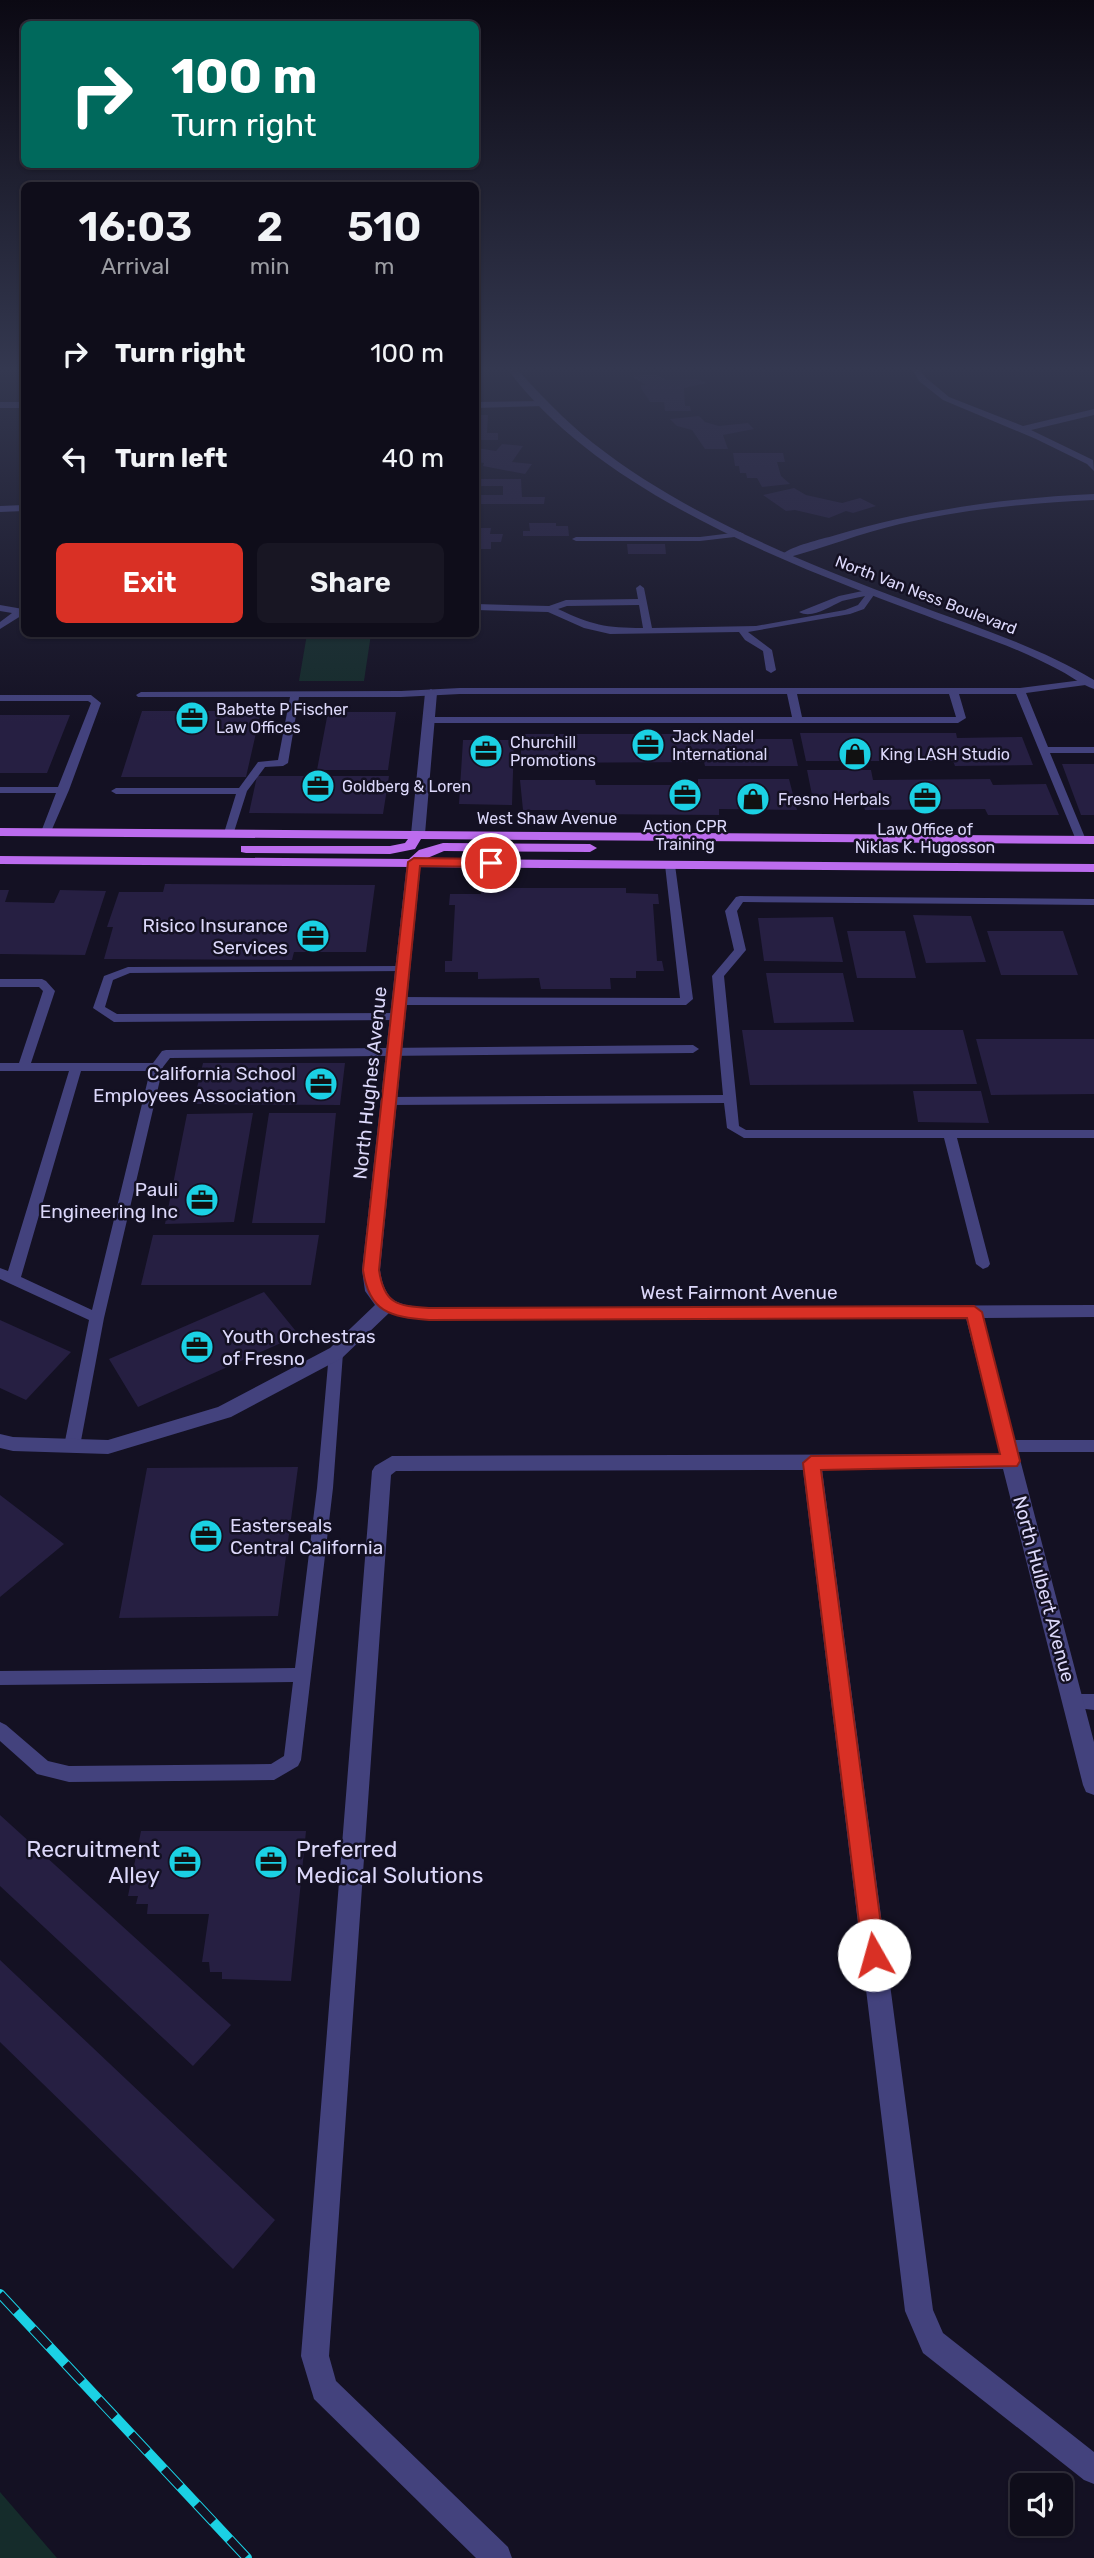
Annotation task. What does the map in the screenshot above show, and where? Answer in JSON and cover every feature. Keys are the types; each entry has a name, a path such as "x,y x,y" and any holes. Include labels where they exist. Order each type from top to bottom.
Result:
{"main road":[{"name":"West Shaw Avenue","path":"0,832 1087,840"},
{"path":"0,845 46,832"},
{"path":"75,860 198,849 390,849 410,846 418,834"},
{"path":"414,862 424,853 443,847 637,848 761,836"},
{"path":"0,860 1094,868"}],"street":[{"name":"North Van Ness Boulevard","path":"652,485 683,505 786,555 872,592 1041,657 1092,683"},
{"path":"786,555 850,532 939,510 1094,497"},
{"path":"0,509 21,508"},
{"path":"418,834 431,693"},
{"name":"North Hughes Avenue","path":"386,1305 374,1291 371,1270 414,862"},
{"path":"0,1441 108,1447 223,1412 336,1353 386,1305"},
{"name":"West Fairmont Avenue","path":"386,1305 406,1312 429,1314 1094,1311"},
{"name":"North Hulbert Avenue","path":"974,1312 1009,1453 1084,1702 1094,1785"},
{"path":"497,2558 324,2389 316,2356 382,1471 392,1464 811,1463 1009,1453"},
{"path":"811,1463 919,2311 933,2343 1094,2470"}],"lane":[{"path":"576,540 699,539 740,534"},
{"path":"640,588 648,631"},
{"path":"741,629 774,617 816,610 842,598 872,592"},
{"path":"550,609 587,626 610,631 741,629 847,612 861,607 872,592"},
{"path":"479,607 550,609 566,603 643,602"},
{"path":"0,608 21,612"},
{"path":"0,626 21,613"},
{"path":"741,629 748,638 767,650 771,670"},
{"path":"141,695 1020,691 1092,683"},
{"path":"791,690 798,720"},
{"path":"429,720 958,720 961,718 953,691"},
{"path":"1020,691 1044,750 1087,840"},
{"path":"229,833 242,791 262,764 283,763 295,695"},
{"path":"0,698 91,698 96,704 46,832"},
{"path":"1044,750 1094,750"},
{"path":"0,790 64,790"},
{"path":"116,791 242,791"},
{"path":"403,970 128,970 108,978 99,1008 114,1018 682,1002 687,999 670,865"},
{"path":"1094,902 740,899 731,911 740,950 718,976 733,1128 744,1135 1094,1133"},
{"path":"0,983 42,983 49,991 23,1067"},
{"path":"72,1446 97,1318 157,1067 166,1054 693,1049"},
{"path":"0,1067 157,1067"},
{"path":"76,1067 7,1276 97,1318"},
{"path":"388,1101 731,1099"},
{"path":"949,1134 983,1264"},
{"path":"0,1730 43,1768 69,1774 275,1772 292,1760 326,1488 336,1353"},
{"path":"1009,1453 1094,1446"},
{"path":"0,1678 301,1675"}],"green space":[{"path":"306,637 371,637 364,681 299,681"},
{"path":"0,2492 57,2558 0,2558"}],"building":[{"path":"479,485 521,485 522,497 545,497 544,504 479,504 479,495 503,495 503,486"},
{"path":"794,488 806,495 842,503 860,498 876,506 853,513 846,511 829,518 795,510 786,511 763,495"},
{"path":"529,523 568,526 569,536 523,536 523,531 530,531"},
{"path":"479,528 491,528 490,534 503,534 501,542 491,542 491,549 479,549"},
{"path":"627,544 665,544 666,554 628,554"},
{"path":"142,711 261,711 246,777 121,777"},
{"path":"328,712 396,712 388,770 317,770"},
{"path":"0,715 70,715 47,773 0,773"},
{"path":"800,733 956,733 957,738 1022,737 1033,765 955,766 953,761 806,761"},
{"path":"521,734 716,734 716,739 792,739 798,766 705,766 704,762 521,763"},
{"path":"463,740 514,740 512,805 459,804"},
{"path":"1062,764 1094,764 1094,815 1081,815"},
{"path":"807,770 871,770 873,780 990,779 993,785 1046,784 1059,815 988,815 985,809 865,810 862,799 813,800"},
{"path":"257,776 389,776 383,814 249,813"},
{"path":"698,779 789,779 797,810 719,809 719,815 579,814 580,810 523,810 520,780 595,780 596,785 698,785"},
{"path":"165,884 375,885 366,952 294,952 292,960 104,959 113,927 107,927 119,892 163,892"},
{"path":"482,888 626,888 626,893 658,894 659,904 653,904 657,961 662,961 664,971 636,971 636,978 610,978 611,989 541,989 539,978 478,979 478,972 445,972 445,961 452,961 455,905 449,905 450,894 481,894"},
{"path":"0,890 9,890 5,902 54,903 60,890 106,891 85,955 0,954"},
{"path":"913,915 971,916 986,962 926,963"},
{"path":"833,917 843,962 764,961 758,918"},
{"path":"847,931 905,931 916,978 857,978"},
{"path":"987,931 1063,931 1078,975 1001,975"},
{"path":"766,973 843,973 854,1022 774,1023"},
{"path":"742,1030 963,1030 977,1084 750,1085"},
{"path":"976,1039 1094,1039 1094,1094 991,1095"},
{"path":"203,1063 345,1063 340,1105 193,1104"},
{"path":"913,1091 981,1091 989,1123 918,1122"},
{"path":"253,1113 234,1222 165,1224 187,1114"},
{"path":"269,1113 336,1113 325,1223 252,1223"},
{"path":"153,1235 319,1235 311,1285 141,1285"},
{"path":"264,1292 299,1335 138,1407 109,1359"},
{"path":"0,1320 71,1352 26,1400 0,1388"},
{"path":"298,1467 278,1616 119,1618 147,1468"},
{"path":"0,1495 64,1544 0,1597"},
{"path":"0,1815 231,2025 193,2066 0,1886"},
{"path":"141,1831 306,1831 291,1981 222,1979 222,1972 210,1972 209,1962 202,1962 209,1914 147,1914 148,1904 136,1904 138,1896 128,1896"},
{"path":"0,1960 275,2220 233,2269 0,2042"}],"railway":[{"path":"0,2294 247,2558"}],"place":[{"name":"Babette P Fischer Law Offices","path":"192,718"},
{"name":"Jack Nadel International","path":"648,745"},
{"name":"Churchill Promotions","path":"486,751"},
{"name":"King LASH Studio","path":"855,754"},
{"name":"Goldberg & Loren","path":"318,786"},
{"name":"Action CPR Training","path":"685,795"},
{"name":"Law Office of Niklas K. Hugosson","path":"925,798"},
{"name":"Fresno Herbals","path":"753,799"},
{"name":"Risico Insurance Services","path":"313,936"},
{"name":"California School Employees Association","path":"321,1084"},
{"name":"Pauli Engineering Inc","path":"202,1200"},
{"name":"Youth Orchestras of Fresno","path":"197,1347"},
{"name":"Easterseals Central California","path":"206,1536"},
{"name":"Recruitment Alley","path":"185,1862"},
{"name":"Preferred Medical Solutions","path":"271,1862"}],"route":[{"path":"491,863 414,862 371,1270 374,1291 386,1305 406,1312 429,1314 974,1312 1011,1461 811,1463 874,1955"}]}
